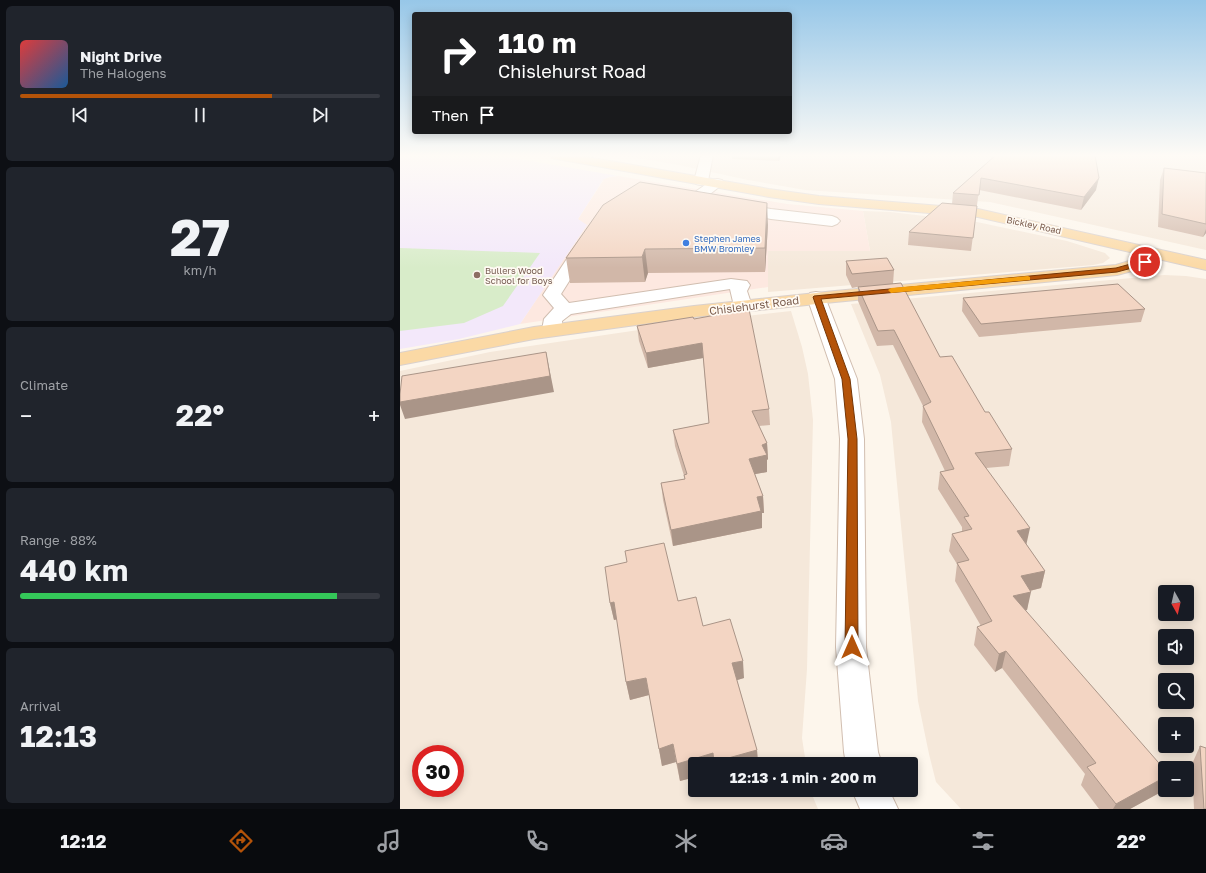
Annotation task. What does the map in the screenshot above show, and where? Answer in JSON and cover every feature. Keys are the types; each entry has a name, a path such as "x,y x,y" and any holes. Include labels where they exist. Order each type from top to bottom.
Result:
{"main road":[{"name":"Bickley Road","path":"768,193 819,200 978,213 1044,226 1154,254 1206,265"},
{"name":"Chislehurst Road","path":"400,359 552,330 743,306 816,297 1117,270 1145,262 1154,254"}],"street":[{"path":"698,193 686,199 771,214 832,222"},
{"path":"564,309 552,294 595,230"},
{"path":"552,330 553,319 564,309 736,284 741,285 738,291 743,306"},
{"path":"816,297 846,379 852,439 852,647 862,757"},
{"path":"874,797 880,809"}],"shaded area":[{"name":"Bullers Wood School for Boys","path":"400,193 595,193 578,219 587,225 520,324 459,339 400,349"},
{"path":"595,193 719,193 787,204 863,211 870,251 768,251 768,287 520,324 586,226 578,219"},
{"path":"847,193 1206,193 1206,250 990,202"},
{"path":"863,211 890,212 977,222 1067,241 1105,253 1110,258 1103,263 1093,265 768,292 768,251 870,251"},
{"path":"1164,275 1206,279 1206,809 961,809 936,782 918,701 891,422 880,375 851,304"},
{"path":"791,311 802,347 808,374 813,420 807,669 802,738 805,757 688,757 688,797 813,797 818,809 400,809 400,371 490,352 693,322"}],"green space":[{"path":"400,248 540,253 503,306 464,323 400,331"}],"building":[{"path":"623,193 705,193 767,203 765,248 645,249 642,257 566,258 603,205"},
{"path":"953,193 979,193 979,195"},
{"path":"1061,193 1087,193 1084,197"},
{"path":"1163,193 1206,193 1206,224 1162,214"},
{"path":"942,203 977,206 973,238 909,232"},
{"path":"887,258 894,270 852,274 846,261"},
{"path":"901,283 940,357 952,356 985,412 989,412 1012,449 975,453 1030,528 1017,531 1045,571 1021,576 1031,592 1013,596 1158,762 1158,781 1116,804 1087,767 1096,763 1006,651 999,654 977,627 992,621 957,563 969,560 952,534 972,529 964,517 969,516 940,472 954,469 923,406 931,402 894,330 878,331 858,287"},
{"path":"1118,284 1145,309 981,324 963,298"},
{"path":"749,309 769,409 752,411 767,443 762,445 767,455 749,459 763,496 757,497 761,511 671,530 661,483 685,479 684,475 687,474 673,430 709,423 702,343 646,353 637,326 693,317 694,319"},
{"path":"546,352 550,376 400,402 402,376"},
{"path":"664,543 678,601 696,597 703,626 730,619 743,661 732,663 757,750 732,757 713,757 713,753 700,757 688,757 688,761 677,764 673,744 659,749 646,678 626,682 614,602 610,603 605,567 627,562 625,551"},
{"path":"1200,746 1206,748 1206,809 1204,809"}],"slow traffic":[{"path":"891,290 1028,278"}],"place":[{"name":"Stephen James BMW Bromley","path":"686,243"},
{"name":"Bullers Wood School for Boys","path":"477,275"}],"route":[{"path":"852,647 852,439 846,379 816,297 1117,270 1145,262"}]}
